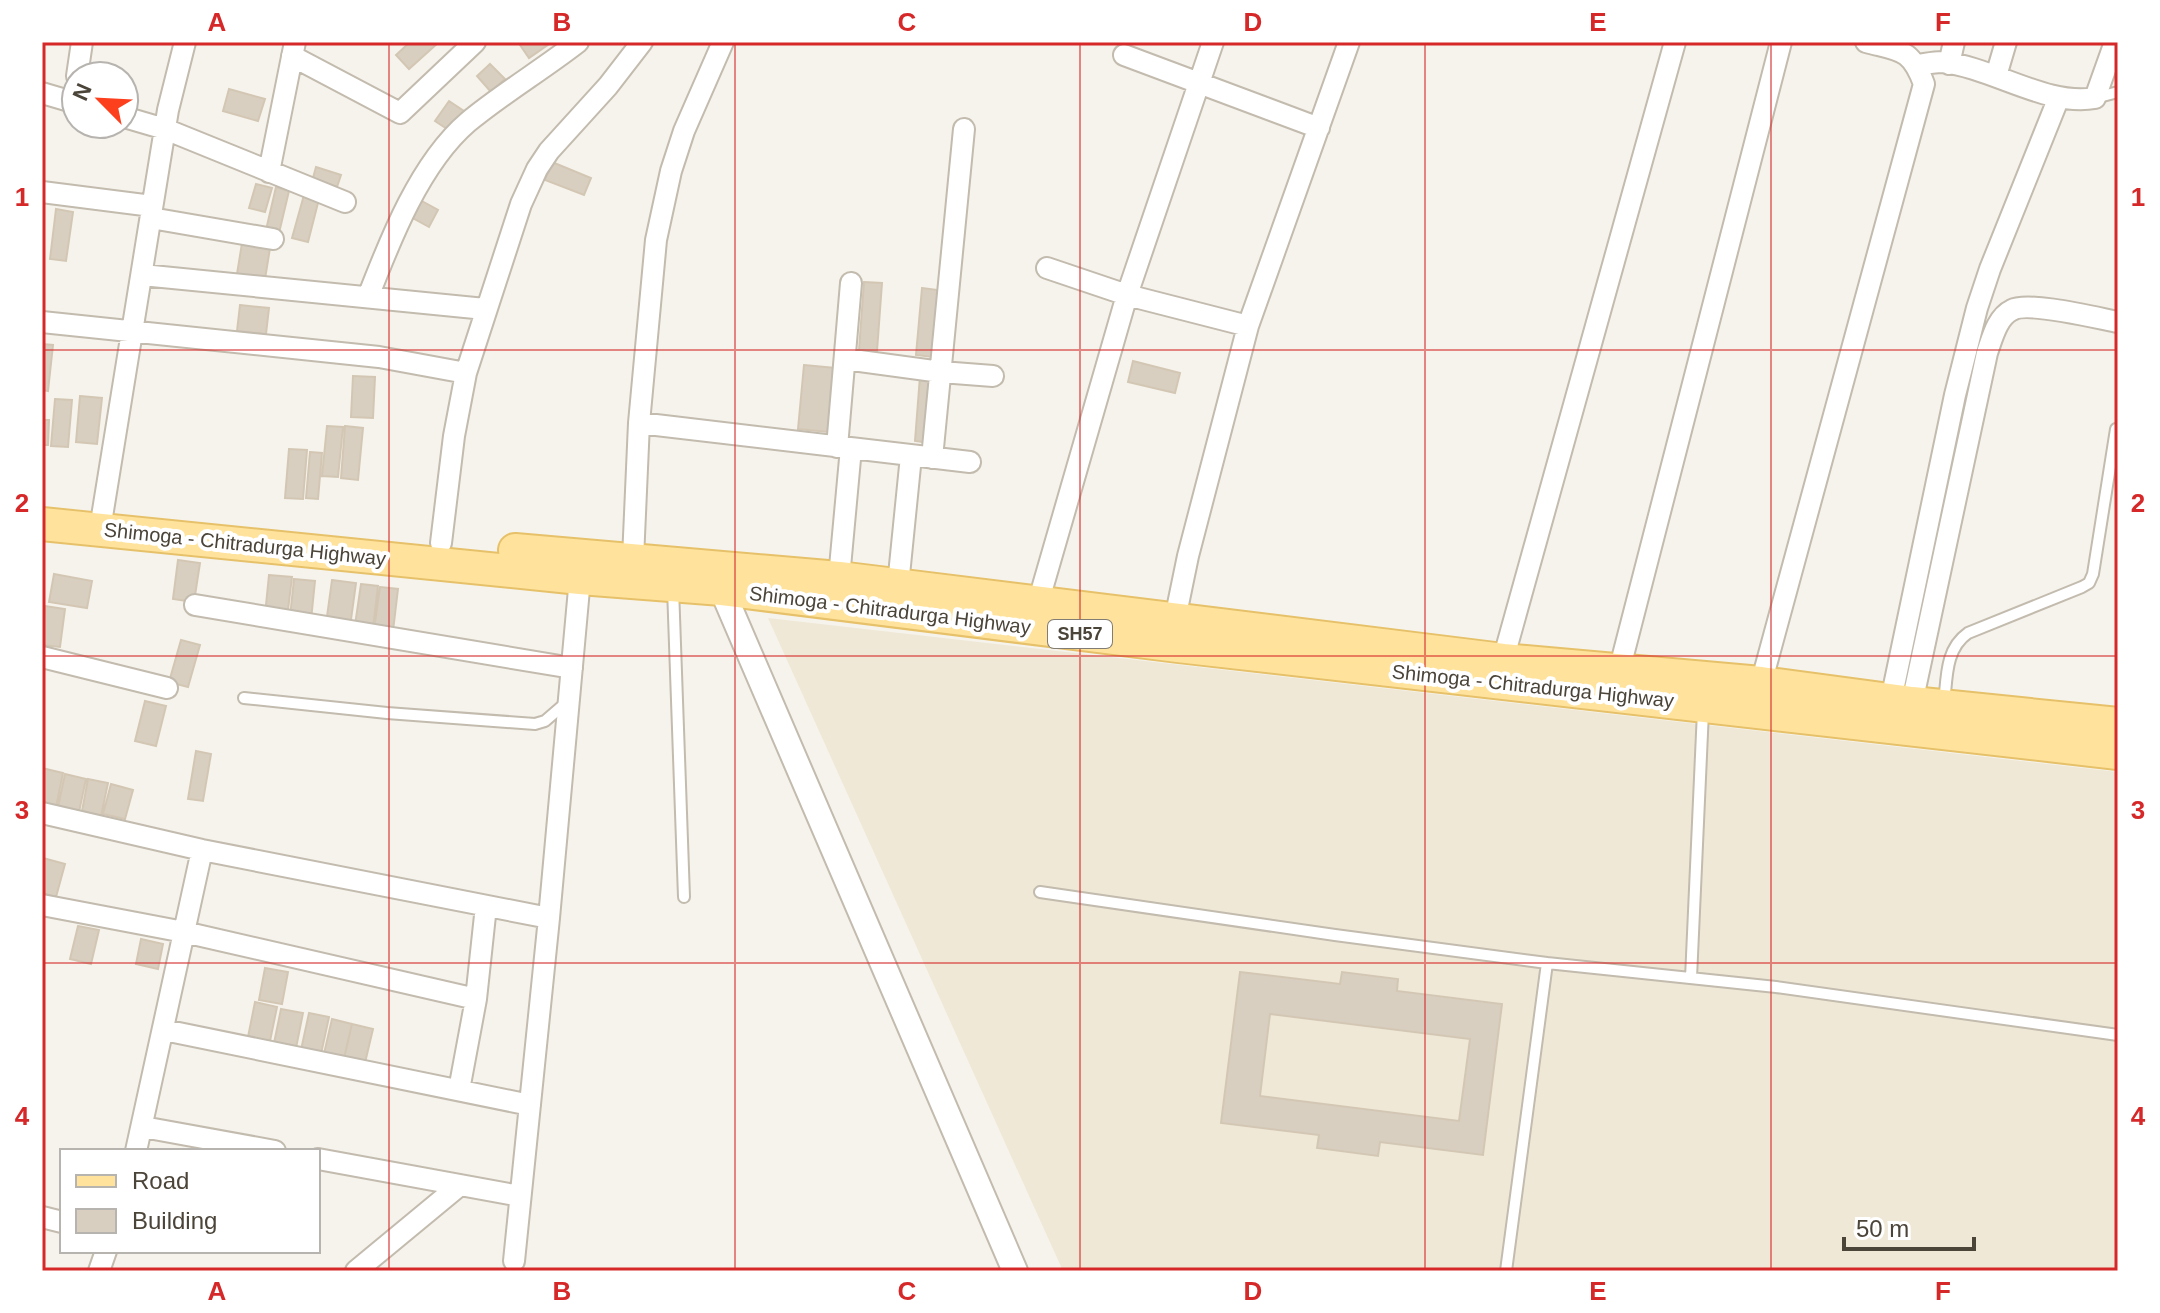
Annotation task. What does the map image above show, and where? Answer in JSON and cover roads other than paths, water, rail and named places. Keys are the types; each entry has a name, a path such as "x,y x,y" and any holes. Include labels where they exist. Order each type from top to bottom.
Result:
{"main road":[{"name":"Shimoga - Chitradurga Highway","path":"42,502 101,519 580,578 673,586 717,578 839,578 1503,660 1619,671 1757,697 2118,753"},
{"name":"Shimoga - Chitradurga Highway","path":"42,524 101,519 633,559 717,578 1178,646 1703,705 1757,697 1901,701 2118,724"}],"street":[{"path":"101,519 165,129 185,42"},
{"path":"269,172 294,49 400,113 475,42"},
{"path":"368,297 397,228 439,154 466,124 578,42"},
{"path":"441,543 454,436 466,373 521,204 537,169 642,42"},
{"path":"633,559 639,423 659,226 684,131 723,42"},
{"path":"1038,603 1127,295 1213,42"},
{"path":"1175,619 1188,556 1248,326 1349,42"},
{"path":"1503,660 1675,42"},
{"path":"1619,671 1781,42"},
{"path":"1757,697 1924,84 1917,65 1902,47 1866,42"},
{"path":"1949,64 1954,42"},
{"path":"1996,76 2006,42"},
{"path":"1917,65 1941,62 2059,97 2084,100 2095,98 2115,42"},
{"path":"1124,55 1319,128"},
{"path":"1901,701 1939,469 1977,308 2059,97"},
{"path":"140,122 345,202"},
{"path":"932,458 964,129"},
{"path":"42,192 273,239"},
{"path":"1047,268 1127,295 1248,326"},
{"path":"142,275 485,309"},
{"path":"839,578 845,359 851,283"},
{"path":"1901,701 1994,332 2014,308 2029,307 2118,322"},
{"path":"42,322 379,357 466,373"},
{"path":"845,359 993,376"},
{"path":"639,423 970,462"},
{"path":"898,585 911,456"},
{"path":"514,1261 580,578"},
{"path":"717,578 1015,1271"},
{"path":"195,605 572,668"},
{"path":"42,657 167,688"},
{"path":"42,813 202,850 549,918"},
{"path":"137,1149 202,850"},
{"path":"42,905 184,932 476,999"},
{"path":"459,1090 476,999 486,906"},
{"path":"164,1030 530,1105"},
{"path":"143,1127 264,1149"},
{"path":"320,1159 520,1196"},
{"path":"356,1271 460,1185"}],"lane":[{"path":"2095,98 2118,92"},
{"path":"1944,705 1948,661 1959,639 2089,583 2116,429"},
{"path":"673,586 684,897"},
{"path":"244,698 535,724 545,721 568,701"},
{"path":"1691,978 1703,705"},
{"path":"1040,892 1335,935 1547,963 1776,987 2118,1035"},
{"path":"1506,1271 1547,963"}]}
